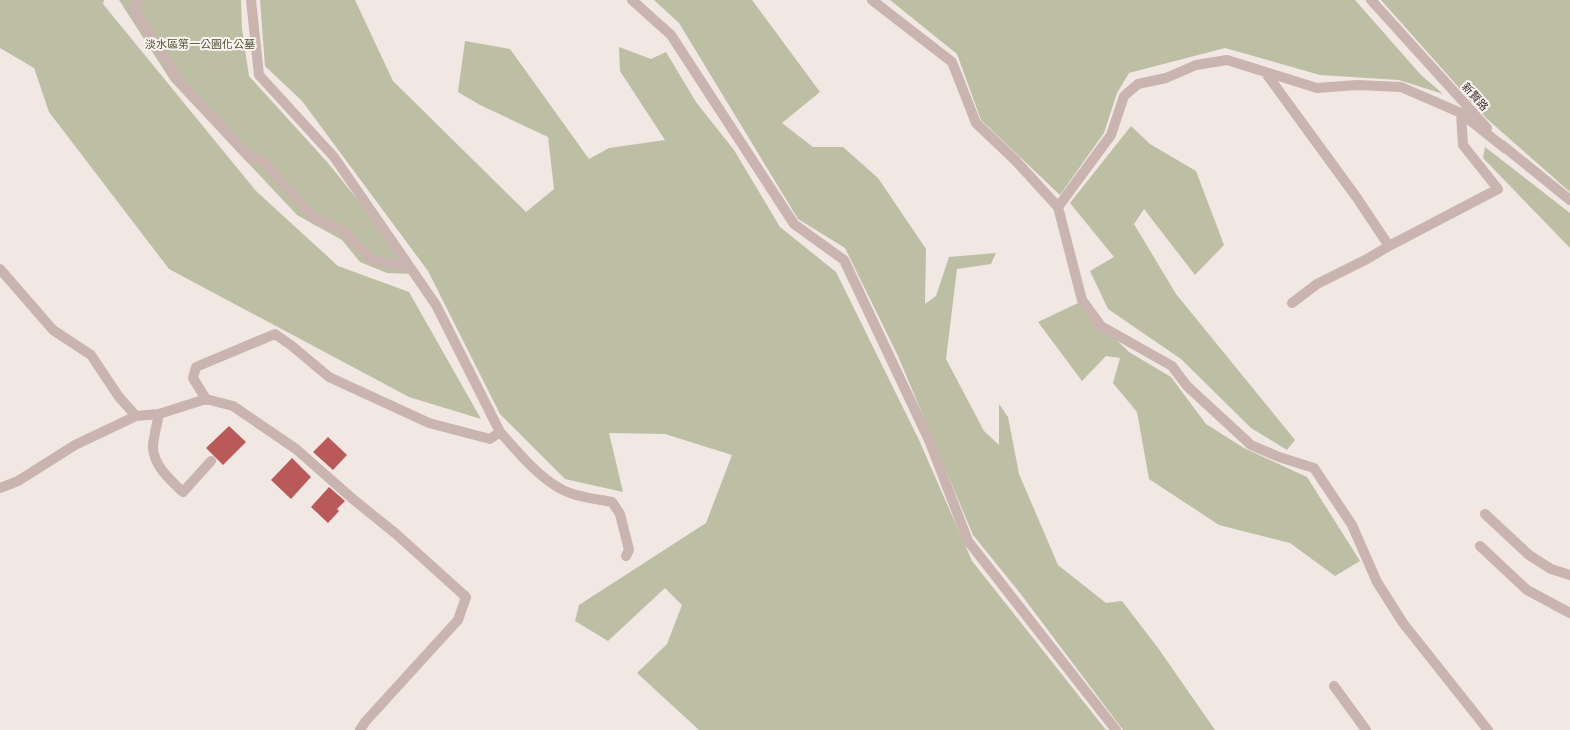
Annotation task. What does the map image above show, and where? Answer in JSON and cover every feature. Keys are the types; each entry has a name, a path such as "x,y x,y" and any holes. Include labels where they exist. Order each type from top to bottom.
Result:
{"street":[{"path":"138,0 134,5 138,17 180,82 251,159 261,159 316,220 342,229 372,260 409,266"},
{"path":"251,0 259,75 334,157 436,305 500,432 536,471 562,490 590,498 612,502 620,514 628,543 629,550 626,556"},
{"path":"632,0 671,35 794,224 844,260 929,440 968,541 1116,730"},
{"path":"872,0 952,62 976,123 1015,160 1058,207 1082,300 1101,326 1172,366 1187,386 1251,445 1279,457 1314,468 1352,525 1377,582 1403,623 1488,730"},
{"name":"新賢路","path":"1371,0 1506,149 1570,200"},
{"path":"1058,207 1111,135 1124,96 1138,84 1166,78 1196,65 1227,60 1317,88 1357,85 1402,87 1460,113 1506,149"},
{"path":"1265,72 1357,198 1389,246"},
{"path":"1292,303 1317,284 1498,189 1464,145 1460,113"},
{"path":"0,269 53,330 92,355 119,397 136,416"},
{"path":"206,399 193,378 196,367 274,334 292,346 329,377 429,423 490,439 500,432"},
{"path":"0,488 18,481 75,445 136,416 159,414 206,399 233,406 296,450 395,533 466,597 458,620 365,722 360,730"},
{"path":"159,414 153,446 157,463 170,480 183,492 211,461"},
{"path":"1485,514 1529,555 1551,569 1570,575"},
{"path":"1480,546 1527,590 1570,613"},
{"path":"1334,686 1366,730"}],"green space":[{"path":"0,0 104,0 103,4 256,191 338,266 409,292 481,419 409,397 169,269 49,112 34,68 0,48"},
{"name":"淡水區第一公園化公墓","path":"119,0 241,0 242,29 249,76 328,163 365,209 412,274 387,273 360,262 342,240 297,215 171,81"},
{"path":"260,0 355,0 393,81 526,212 554,189 548,137 480,105 458,92 465,41 510,49 589,159 609,148 665,140 620,71 619,47 651,59 666,52 696,102 734,150 780,227 836,272 919,440 972,561 1106,730 699,730 637,673 667,644 682,605 665,588 608,641 575,621 579,605 706,523 732,455 665,434 609,433 623,492 565,479 500,414 428,271 302,101 265,66"},
{"path":"654,0 752,0 820,92 782,123 813,147 843,147 878,178 926,249 925,304 936,296 949,257 996,253 991,264 957,269 946,359 984,431 999,445 999,404 1008,417 1019,474 1058,565 1106,603 1122,601 1158,648 1215,730 1123,730 1020,593 973,535 898,356 845,248 798,219 679,23"},
{"path":"890,0 1355,0 1421,75 1443,94 1399,80 1320,75 1225,48 1129,73 1117,93 1104,133 1060,195 981,120 957,54"},
{"path":"1381,0 1570,0 1570,192 1486,118"},
{"path":"1131,126 1150,144 1196,171 1224,245 1195,275 1144,209 1134,224 1176,294 1295,440 1287,450 1251,428 1181,359 1108,309 1090,271 1114,257 1070,203"},
{"path":"1485,147 1570,213 1570,248 1483,158"},
{"path":"1078,303 1129,352 1171,377 1206,424 1244,448 1307,477 1360,561 1335,576 1290,543 1219,525 1149,479 1137,412 1113,383 1120,358 1106,356 1082,381 1038,322"}],"building":[{"path":"229,426 246,442 223,465 206,448"},
{"path":"328,437 347,455 333,470 313,452"},
{"path":"292,458 311,477 291,499 271,480"},
{"path":"329,487 345,501 337,509 339,511 328,523 311,507"}]}
